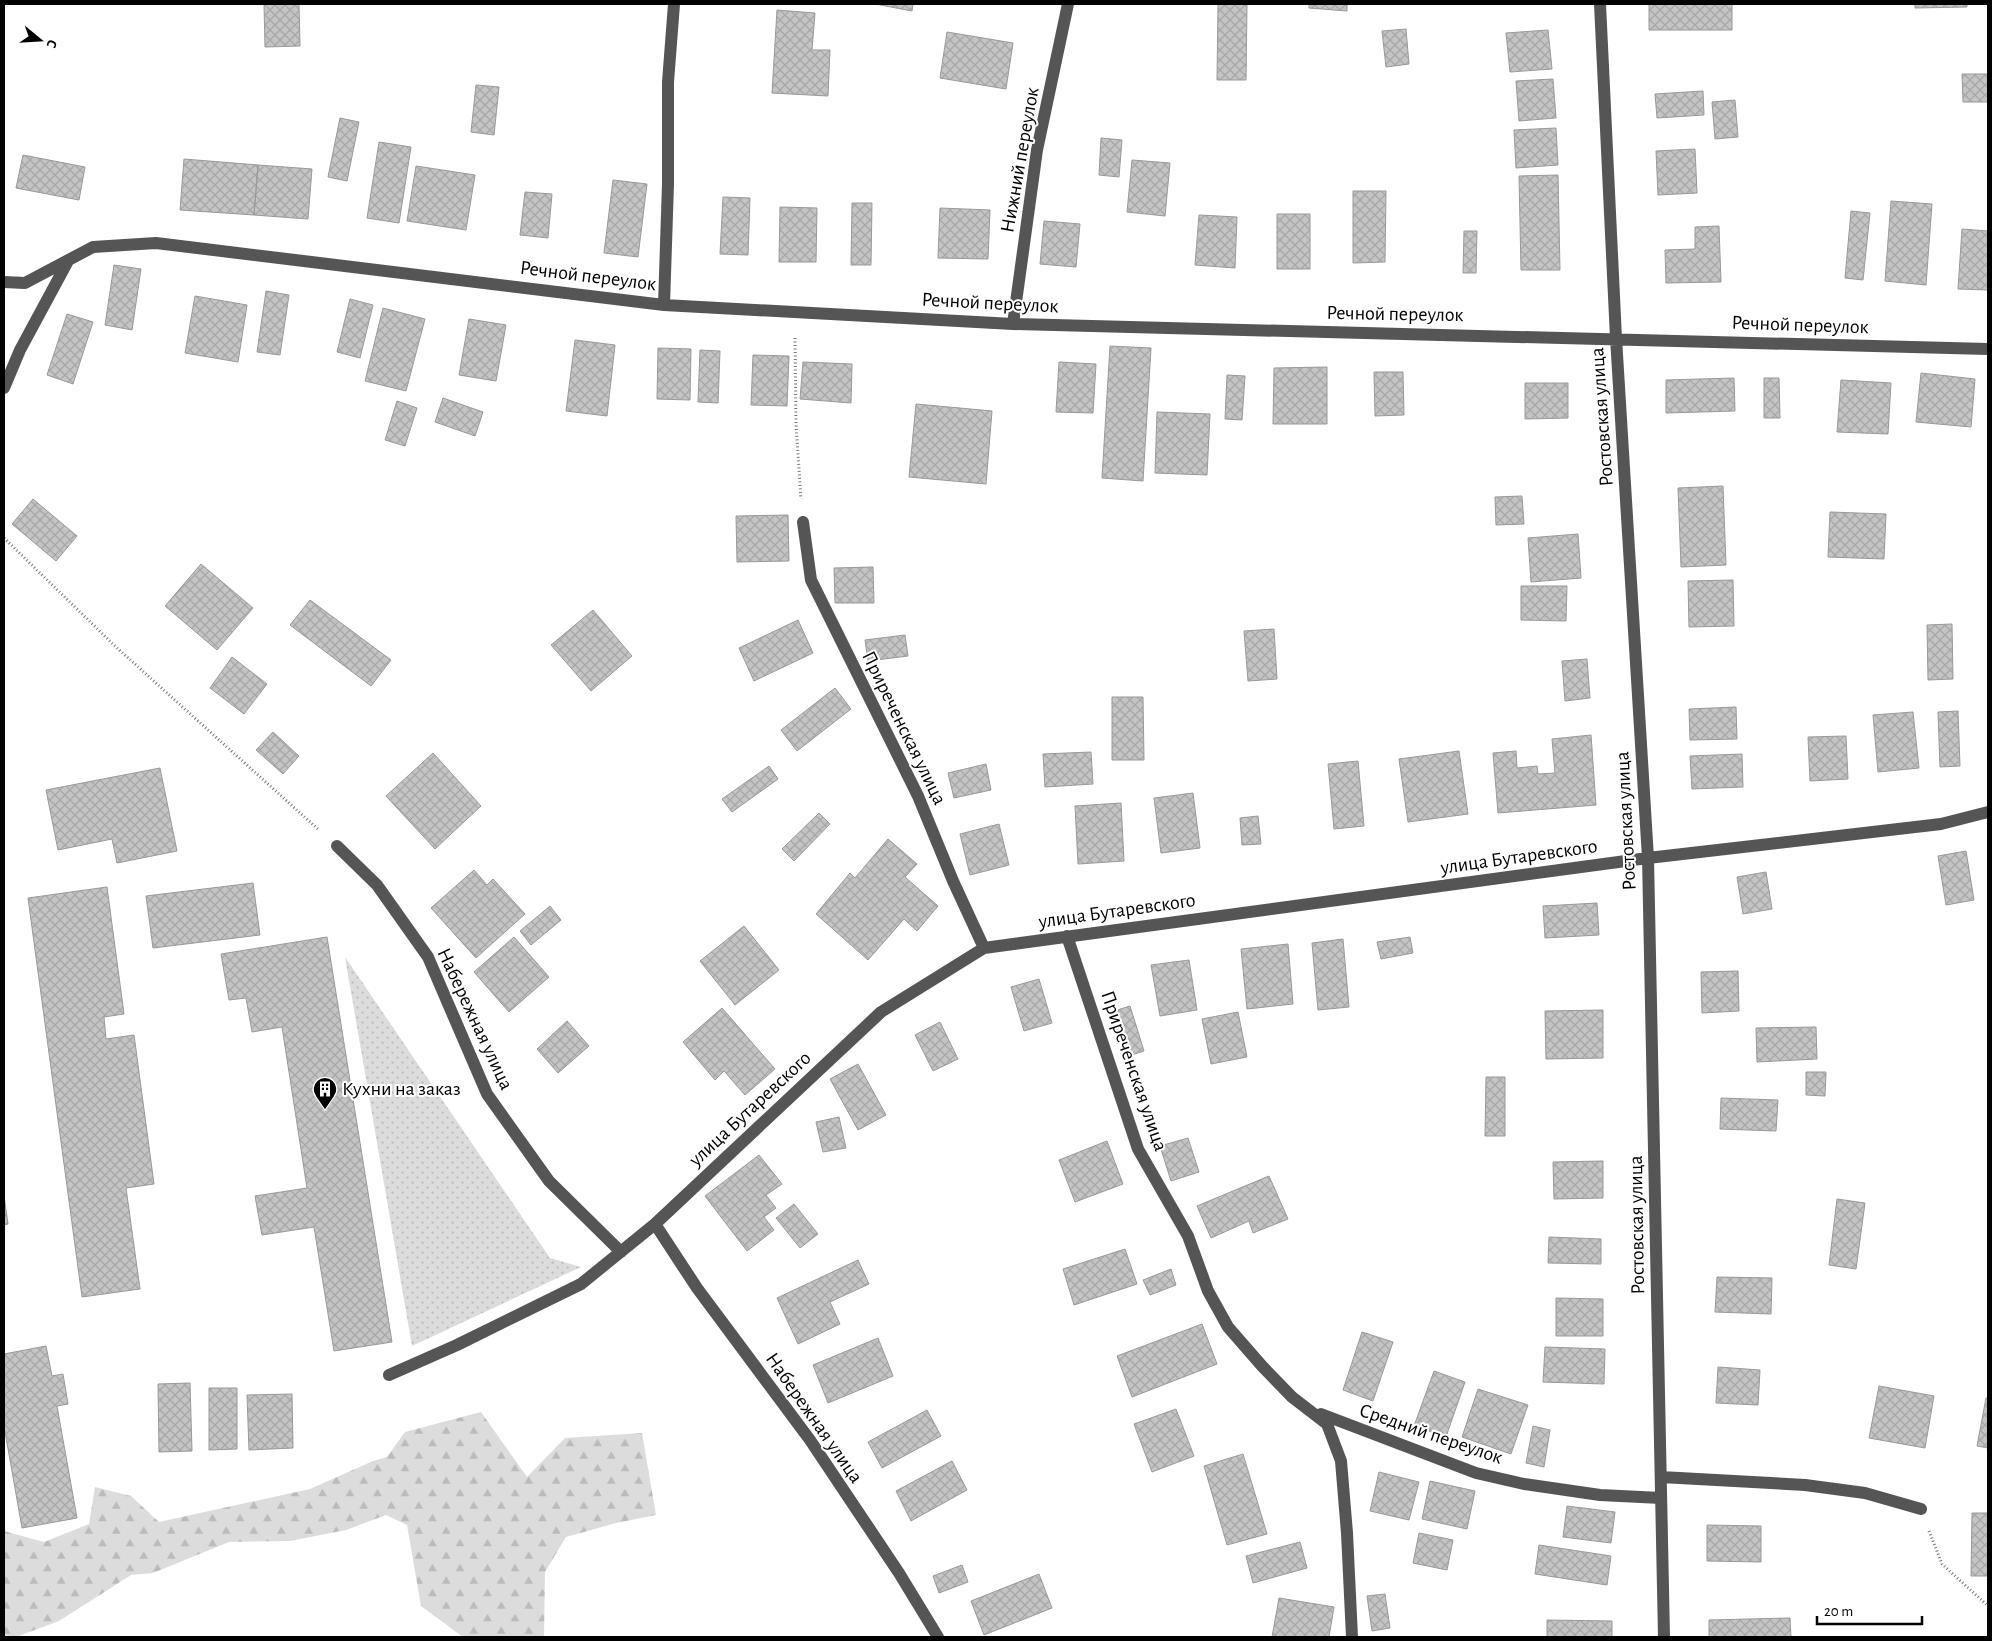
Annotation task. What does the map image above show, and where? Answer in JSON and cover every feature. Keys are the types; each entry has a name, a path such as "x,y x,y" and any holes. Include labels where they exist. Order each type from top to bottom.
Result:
{"street":[{"path":"664,304 668,184 668,82 674,4"},
{"name":"Нижний переулок","path":"1013,324 1037,150 1068,4"},
{"name":"Ростовская улица","path":"1600,4 1616,338 1648,858 1664,1637"},
{"name":"Речной переулок","path":"4,282 25,283 93,247 156,243 664,304 795,312 1013,324 1988,349"},
{"path":"4,388 20,350 68,261"},
{"name":"Приреченская улица","path":"803,522 811,580 918,796 953,881 984,948"},
{"name":"улица Бутаревского","path":"389,1375 458,1345 581,1284 655,1224 881,1012 984,948 1648,858 1941,824 1988,812"},
{"name":"Набережная улица","path":"337,846 377,885 428,958 487,1094 549,1182 621,1252"},
{"name":"Приреченская улица","path":"1067,936 1138,1149 1188,1236 1208,1291 1228,1327 1268,1372 1292,1397 1327,1424 1341,1461 1352,1637"},
{"name":"Набережная улица","path":"655,1224 698,1288 810,1440 899,1573 938,1637"},
{"name":"Средний переулок","path":"1309,1410 1476,1473 1524,1484 1600,1495 1662,1498"},
{"path":"1661,1477 1805,1485 1865,1493 1921,1509"}],"path":[{"path":"795,312 796,424 803,522"},
{"path":"4,538 116,647 337,846"},
{"path":"1921,1509 1942,1564 1988,1606"}],"green space":[{"path":"345,957 550,1258 581,1267 412,1346"},
{"path":"481,1412 527,1477 565,1438 642,1433 656,1515 616,1523 566,1537 545,1572 544,1637 463,1637 421,1606 407,1525 386,1515 346,1530 290,1541 229,1542 153,1573 131,1575 59,1621 16,1637 4,1637 4,1531 44,1542 89,1524 95,1487 131,1496 159,1522 310,1489 373,1461 387,1457 405,1432"}],"building":[{"path":"264,4 299,4 300,46 265,47"},
{"path":"875,4 913,4 912,11"},
{"path":"1218,4 1247,4 1246,80 1217,80"},
{"path":"1309,4 1347,4 1347,11 1309,8"},
{"path":"1649,4 1732,4 1732,30 1649,30"},
{"path":"1915,4 1967,4 1967,7 1915,8"},
{"path":"777,10 815,13 812,50 830,50 828,96 772,93"},
{"path":"1406,29 1409,64 1386,67 1382,31"},
{"path":"1548,30 1552,69 1510,72 1506,33"},
{"path":"947,32 1013,43 1006,89 940,78"},
{"path":"1962,74 1988,74 1988,102 1963,102"},
{"path":"1553,79 1556,118 1519,121 1516,81"},
{"path":"476,85 499,87 494,135 471,132"},
{"path":"1703,91 1704,115 1657,118 1655,94"},
{"path":"1735,100 1738,137 1715,139 1712,102"},
{"path":"340,118 359,122 347,181 328,177"},
{"path":"1556,128 1558,165 1516,168 1514,130"},
{"path":"1101,138 1122,140 1119,177 1099,175"},
{"path":"379,142 411,147 399,223 367,218"},
{"path":"1695,149 1697,193 1658,195 1656,151"},
{"path":"23,155 85,167 79,200 16,188"},
{"path":"184,159 258,165 254,215 180,210"},
{"path":"1132,160 1170,163 1165,216 1127,212"},
{"path":"258,165 312,169 308,219 254,215"},
{"path":"416,166 475,175 466,230 407,221"},
{"path":"1558,175 1560,270 1521,270 1519,176"},
{"path":"613,180 647,184 638,257 604,253"},
{"path":"1353,191 1386,191 1385,262 1353,263"},
{"path":"525,192 552,194 548,238 520,235"},
{"path":"723,197 750,198 748,255 720,254"},
{"path":"1891,201 1932,204 1926,285 1885,281"},
{"path":"852,203 872,203 871,265 851,265"},
{"path":"780,207 817,208 816,262 779,262"},
{"path":"940,208 990,210 988,259 938,258"},
{"path":"1851,211 1870,213 1863,280 1845,278"},
{"path":"1277,214 1310,214 1310,269 1277,269"},
{"path":"1199,215 1237,217 1235,268 1195,265"},
{"path":"1044,221 1080,224 1076,267 1040,264"},
{"path":"1719,226 1721,282 1666,283 1665,250 1695,249 1695,227"},
{"path":"1962,229 1988,231 1988,290 1958,289"},
{"path":"1464,231 1477,231 1476,273 1463,273"},
{"path":"114,265 141,269 132,330 105,325"},
{"path":"266,291 289,295 280,355 257,352"},
{"path":"195,296 247,305 238,362 185,353"},
{"path":"350,299 373,305 360,358 337,352"},
{"path":"383,308 425,319 406,391 365,381"},
{"path":"67,314 93,322 73,384 47,375"},
{"path":"469,319 506,325 496,381 459,375"},
{"path":"575,340 615,345 607,416 566,411"},
{"path":"1110,346 1151,348 1143,481 1102,478"},
{"path":"658,348 691,349 690,400 657,399"},
{"path":"700,350 720,351 718,403 698,402"},
{"path":"753,355 789,356 787,406 751,405"},
{"path":"803,362 852,364 851,403 800,399"},
{"path":"1059,362 1096,364 1093,413 1056,412"},
{"path":"1327,367 1327,424 1273,424 1274,368"},
{"path":"1374,372 1403,372 1404,415 1375,416"},
{"path":"1921,373 1975,379 1971,427 1916,422"},
{"path":"1227,375 1245,376 1242,420 1225,419"},
{"path":"1734,378 1735,411 1666,413 1666,380"},
{"path":"1764,378 1779,378 1780,418 1764,418"},
{"path":"1841,380 1891,383 1888,434 1837,432"},
{"path":"1525,383 1568,383 1568,418 1525,419"},
{"path":"443,398 483,412 475,436 435,422"},
{"path":"397,401 417,408 405,446 385,440"},
{"path":"916,404 992,411 986,484 909,477"},
{"path":"1157,412 1210,414 1207,475 1155,473"},
{"path":"1723,486 1726,565 1681,567 1678,488"},
{"path":"1522,496 1524,524 1496,525 1495,497"},
{"path":"33,499 77,536 56,561 12,524"},
{"path":"1830,512 1886,514 1884,559 1828,557"},
{"path":"788,515 789,561 737,562 736,516"},
{"path":"1578,534 1581,578 1531,582 1528,538"},
{"path":"201,564 253,608 217,650 165,606"},
{"path":"873,567 874,603 835,603 834,568"},
{"path":"1733,580 1734,626 1689,627 1688,581"},
{"path":"1521,586 1567,586 1566,621 1521,620"},
{"path":"310,600 391,660 371,686 290,625"},
{"path":"593,610 632,656 591,691 551,645"},
{"path":"798,620 813,653 754,681 739,648"},
{"path":"1952,624 1953,679 1928,680 1927,625"},
{"path":"1274,629 1277,679 1248,681 1244,631"},
{"path":"905,635 908,656 868,661 865,640"},
{"path":"232,657 267,684 244,714 210,688"},
{"path":"1587,659 1590,698 1565,701 1562,661"},
{"path":"835,688 851,709 797,751 781,730"},
{"path":"1112,697 1143,697 1144,760 1112,760"},
{"path":"1736,707 1737,739 1690,740 1689,709"},
{"path":"1958,711 1960,766 1940,767 1938,712"},
{"path":"1913,712 1919,768 1878,772 1873,715"},
{"path":"273,732 299,756 283,774 256,750"},
{"path":"1591,735 1596,805 1498,813 1493,753 1516,751 1517,768 1537,766 1538,774 1555,773 1552,739"},
{"path":"1846,736 1848,779 1810,781 1808,737"},
{"path":"1459,751 1468,814 1408,822 1399,759"},
{"path":"1091,752 1093,784 1045,787 1043,754"},
{"path":"433,753 481,806 435,849 386,796"},
{"path":"1742,754 1743,787 1692,789 1690,756"},
{"path":"1358,761 1364,826 1334,829 1328,764"},
{"path":"986,764 991,790 954,798 948,773"},
{"path":"769,766 778,779 732,812 722,799"},
{"path":"160,768 177,851 117,863 112,839 58,850 46,790"},
{"path":"1193,793 1200,848 1161,853 1154,798"},
{"path":"1121,803 1124,861 1078,864 1075,806"},
{"path":"819,813 830,824 794,861 782,849"},
{"path":"1258,816 1261,844 1242,845 1240,818"},
{"path":"999,824 1009,865 970,875 960,834"},
{"path":"888,839 917,864 905,877 938,906 917,931 904,919 868,960 816,914 850,873 855,878"},
{"path":"1966,851 1974,900 1946,905 1938,856"},
{"path":"474,870 487,885 493,879 525,914 476,958 431,908"},
{"path":"1766,872 1772,909 1743,914 1737,877"},
{"path":"253,883 260,935 153,948 146,896"},
{"path":"107,887 124,1014 104,1017 106,1039 134,1035 154,1184 126,1188 140,1289 82,1297 28,898"},
{"path":"1597,903 1599,935 1545,938 1543,906"},
{"path":"550,906 561,920 531,945 520,931"},
{"path":"744,926 779,970 735,1005 700,961"},
{"name":"Кухни на заказ","path":"327,937 392,1342 334,1351 314,1227 262,1235 255,1196 307,1188 282,1027 252,1032 246,998 229,1000 221,954"},
{"path":"514,937 549,977 509,1012 474,972"},
{"path":"1410,937 1413,953 1381,959 1377,942"},
{"path":"1343,939 1349,1007 1318,1010 1312,943"},
{"path":"1288,944 1293,1004 1247,1009 1241,949"},
{"path":"1189,960 1197,1010 1160,1016 1151,965"},
{"path":"1738,971 1739,1011 1702,1013 1701,972"},
{"path":"1039,979 1052,1023 1024,1031 1011,987"},
{"path":"1130,1006 1144,1051 1125,1057 1111,1012"},
{"path":"722,1008 775,1069 745,1095 724,1071 715,1080 683,1042"},
{"path":"1603,1010 1603,1058 1546,1059 1545,1011"},
{"path":"1238,1012 1247,1057 1211,1064 1202,1019"},
{"path":"567,1021 589,1046 558,1073 537,1049"},
{"path":"940,1022 958,1059 933,1071 915,1035"},
{"path":"1816,1027 1817,1059 1757,1062 1756,1028"},
{"path":"858,1064 886,1115 858,1130 830,1079"},
{"path":"1806,1072 1826,1072 1825,1096 1806,1095"},
{"path":"1486,1077 1505,1077 1505,1136 1485,1136"},
{"path":"1721,1098 1778,1100 1776,1131 1720,1129"},
{"path":"839,1117 846,1148 823,1152 816,1122"},
{"path":"1188,1138 1199,1172 1171,1181 1160,1146"},
{"path":"1107,1141 1123,1184 1075,1202 1059,1160"},
{"path":"759,1155 782,1184 766,1195 776,1208 764,1217 774,1230 747,1251 705,1196"},
{"path":"1603,1161 1603,1198 1554,1199 1553,1162"},
{"path":"1269,1176 1288,1219 1253,1233 1249,1221 1211,1238 1197,1206"},
{"path":"4,1196 8,1224 4,1225"},
{"path":"1837,1199 1865,1203 1856,1269 1829,1265"},
{"path":"794,1204 818,1234 800,1248 776,1218"},
{"path":"1549,1237 1601,1239 1601,1264 1548,1263"},
{"path":"1125,1249 1137,1284 1074,1305 1063,1269"},
{"path":"858,1260 869,1284 830,1302 840,1324 798,1344 777,1298"},
{"path":"1171,1269 1176,1285 1150,1295 1143,1280"},
{"path":"1717,1277 1772,1278 1771,1314 1715,1312"},
{"path":"1556,1298 1603,1299 1603,1336 1556,1336"},
{"path":"1202,1324 1217,1364 1132,1397 1117,1356"},
{"path":"1362,1332 1393,1342 1373,1401 1343,1390"},
{"path":"878,1338 893,1376 828,1403 813,1365"},
{"path":"46,1346 52,1376 63,1374 68,1404 57,1406 77,1518 22,1528 4,1426 4,1354"},
{"path":"1545,1347 1605,1349 1604,1384 1543,1382"},
{"path":"1718,1367 1760,1370 1758,1405 1716,1403"},
{"path":"1434,1371 1465,1382 1446,1437 1414,1426"},
{"path":"190,1383 192,1451 159,1452 158,1384"},
{"path":"1879,1386 1934,1396 1925,1448 1869,1438"},
{"path":"209,1388 237,1388 237,1449 209,1450"},
{"path":"1478,1389 1528,1405 1511,1454 1462,1437"},
{"path":"292,1394 293,1448 249,1450 247,1395"},
{"path":"1986,1398 1988,1398 1988,1448 1977,1446"},
{"path":"1176,1409 1194,1456 1152,1472 1134,1424"},
{"path":"927,1410 941,1436 882,1468 868,1442"},
{"path":"1533,1426 1550,1430 1544,1467 1526,1463"},
{"path":"1243,1454 1267,1534 1227,1545 1204,1466"},
{"path":"952,1461 967,1490 911,1521 896,1491"},
{"path":"1379,1472 1419,1482 1409,1520 1370,1511"},
{"path":"1430,1481 1475,1491 1467,1529 1422,1519"},
{"path":"1567,1506 1615,1512 1611,1543 1563,1537"},
{"path":"1972,1513 1988,1513 1988,1576 1971,1576"},
{"path":"1707,1525 1761,1526 1761,1562 1707,1561"},
{"path":"1419,1533 1453,1540 1447,1570 1413,1563"},
{"path":"1300,1542 1307,1568 1253,1583 1246,1556"},
{"path":"1539,1545 1611,1556 1607,1585 1535,1574"},
{"path":"962,1565 968,1582 939,1593 933,1576"},
{"path":"1039,1574 1052,1608 984,1635 971,1601"},
{"path":"1385,1594 1390,1628 1372,1631 1367,1596"},
{"path":"1279,1598 1334,1607 1329,1637 1272,1637"},
{"path":"1790,1618 1791,1637 1709,1637 1709,1620"},
{"path":"1547,1620 1612,1621 1612,1637 1547,1637"}],"place":[{"name":"Кухни на заказ","path":"325,1110"}]}
